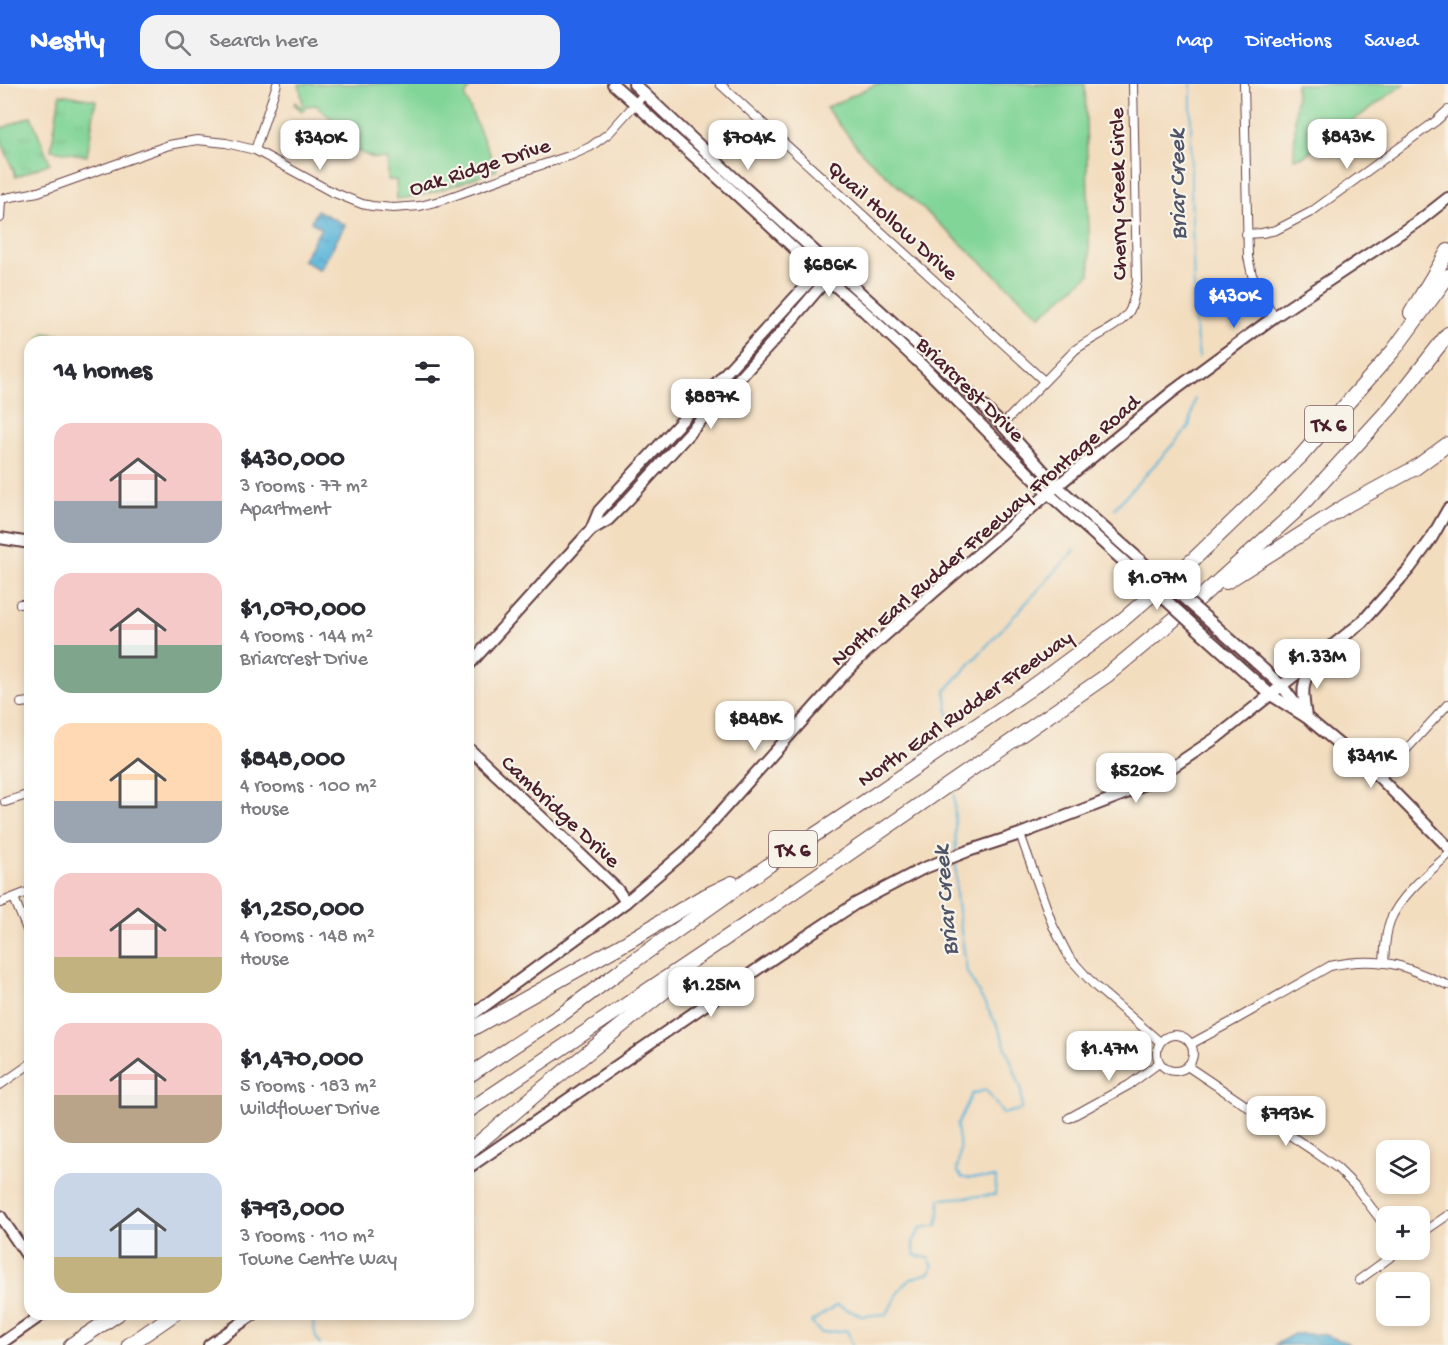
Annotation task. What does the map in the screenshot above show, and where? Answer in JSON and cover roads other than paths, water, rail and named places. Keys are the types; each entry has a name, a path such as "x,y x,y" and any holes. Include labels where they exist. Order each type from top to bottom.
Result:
{"highway":[{"path":"1350,400 1408,317 1448,251"},
{"name":"North Earl Rudder Freeway","path":"474,1072 565,1012 769,865 854,810 1027,691 1119,623 1195,558 1301,456 1393,351 1448,276"},
{"name":"TX 6","path":"474,1107 748,923 1106,676 1201,597 1296,511 1391,407 1448,334"},
{"path":"1201,597 1347,505 1415,468 1448,444"},
{"path":"474,1028 701,898 769,865"},
{"path":"474,1147 748,923"},
{"path":"71,1345 109,1320"},
{"path":"129,1345 165,1320"}],"main road":[{"name":"Briarcrest Drive","path":"613,84 928,370 1130,567 1203,634 1271,695 1306,717 1380,778 1448,847"},
{"name":"Briarcrest Drive","path":"634,84 963,386 1002,425 1053,490 1140,560 1211,622 1282,686 1306,717"},
{"name":"North Earl Rudder Freeway Frontage Road","path":"474,1014 626,902 688,849 831,688 866,652 1053,490 1172,392 1274,317 1420,220 1448,198"},
{"path":"474,659 591,530 608,520 707,413 820,287 833,267"},
{"path":"591,530 599,511 811,280 825,277"},
{"path":"738,360 747,369"},
{"path":"697,404 707,413"},
{"path":"651,455 660,464"},
{"path":"474,1164 845,911 922,868 1020,834 1129,792 1162,774 1216,738 1362,622 1410,568 1431,539 1448,509"},
{"path":"0,538 24,542"},
{"path":"1306,717 1302,691 1304,678 1316,659"},
{"name":"Cambridge Drive","path":"474,754 562,836 616,889 626,902"},
{"path":"0,1216 24,1251"},
{"path":"0,1344 34,1320"},
{"path":"209,1345 245,1320"}],"street":[{"path":"255,150 277,84"},
{"name":"Quail Hollow Drive","path":"720,84 1044,381"},
{"name":"Cherry Creek Circle","path":"1002,425 1075,350 1120,321 1129,312 1134,299 1137,281 1133,84"},
{"path":"1244,84 1248,257 1252,275 1274,317"},
{"name":"Oak Ridge Drive","path":"0,199 38,192 177,143 214,141 255,150 352,201 382,208 412,207 439,201 583,150 597,143 609,133 645,93"},
{"path":"1246,234 1276,230 1311,212 1448,110"},
{"path":"0,199 0,218"},
{"path":"1380,778 1448,704"},
{"path":"5,802 24,796"},
{"path":"1020,834 1053,926 1069,957 1095,986 1160,1042"},
{"path":"1384,963 1390,921 1394,914 1422,880 1448,855"},
{"path":"0,903 24,894"},
{"path":"14,898 24,922"},
{"path":"1191,1044 1330,966 1344,963 1384,963 1411,970 1448,985"},
{"path":"1183,1037 1191,1044 1192,1060 1181,1070 1164,1069 1159,1063 1156,1056 1157,1049 1160,1042 1166,1038 1183,1037"},
{"path":"1070,1118 1128,1085 1159,1063"},
{"path":"1187,1066 1337,1168 1355,1186 1376,1214"},
{"path":"0,1085 24,1068"},
{"path":"1430,1227 1448,1215"},
{"path":"1359,1280 1386,1260"}],"water":[{"path":"317,210 345,225 320,270 303,260 321,228 311,222"},
{"path":"1294,1334 1322,1334 1348,1343 1348,1345 1274,1345"}],"waterway":[{"name":"Briar Creek","path":"1191,84 1195,325 1199,357"},
{"name":"Briar Creek","path":"1114,509 1189,427 1195,398"},
{"name":"Briar Creek","path":"950,725 945,691 1075,550"},
{"name":"Briar Creek","path":"954,795 956,852"},
{"name":"Briar Creek","path":"852,1345 847,1330 821,1333 811,1322 837,1305 862,1316 887,1314 906,1282 930,1273 933,1266 928,1258 915,1255 913,1242 921,1228 938,1225 940,1199 995,1195 996,1178 962,1178 957,1171 960,1149 957,1126 972,1094 986,1090 1003,1114 1022,1109 1021,1088 999,1029 967,972 956,897 956,861"},
{"path":"312,1320 320,1345"}]}
